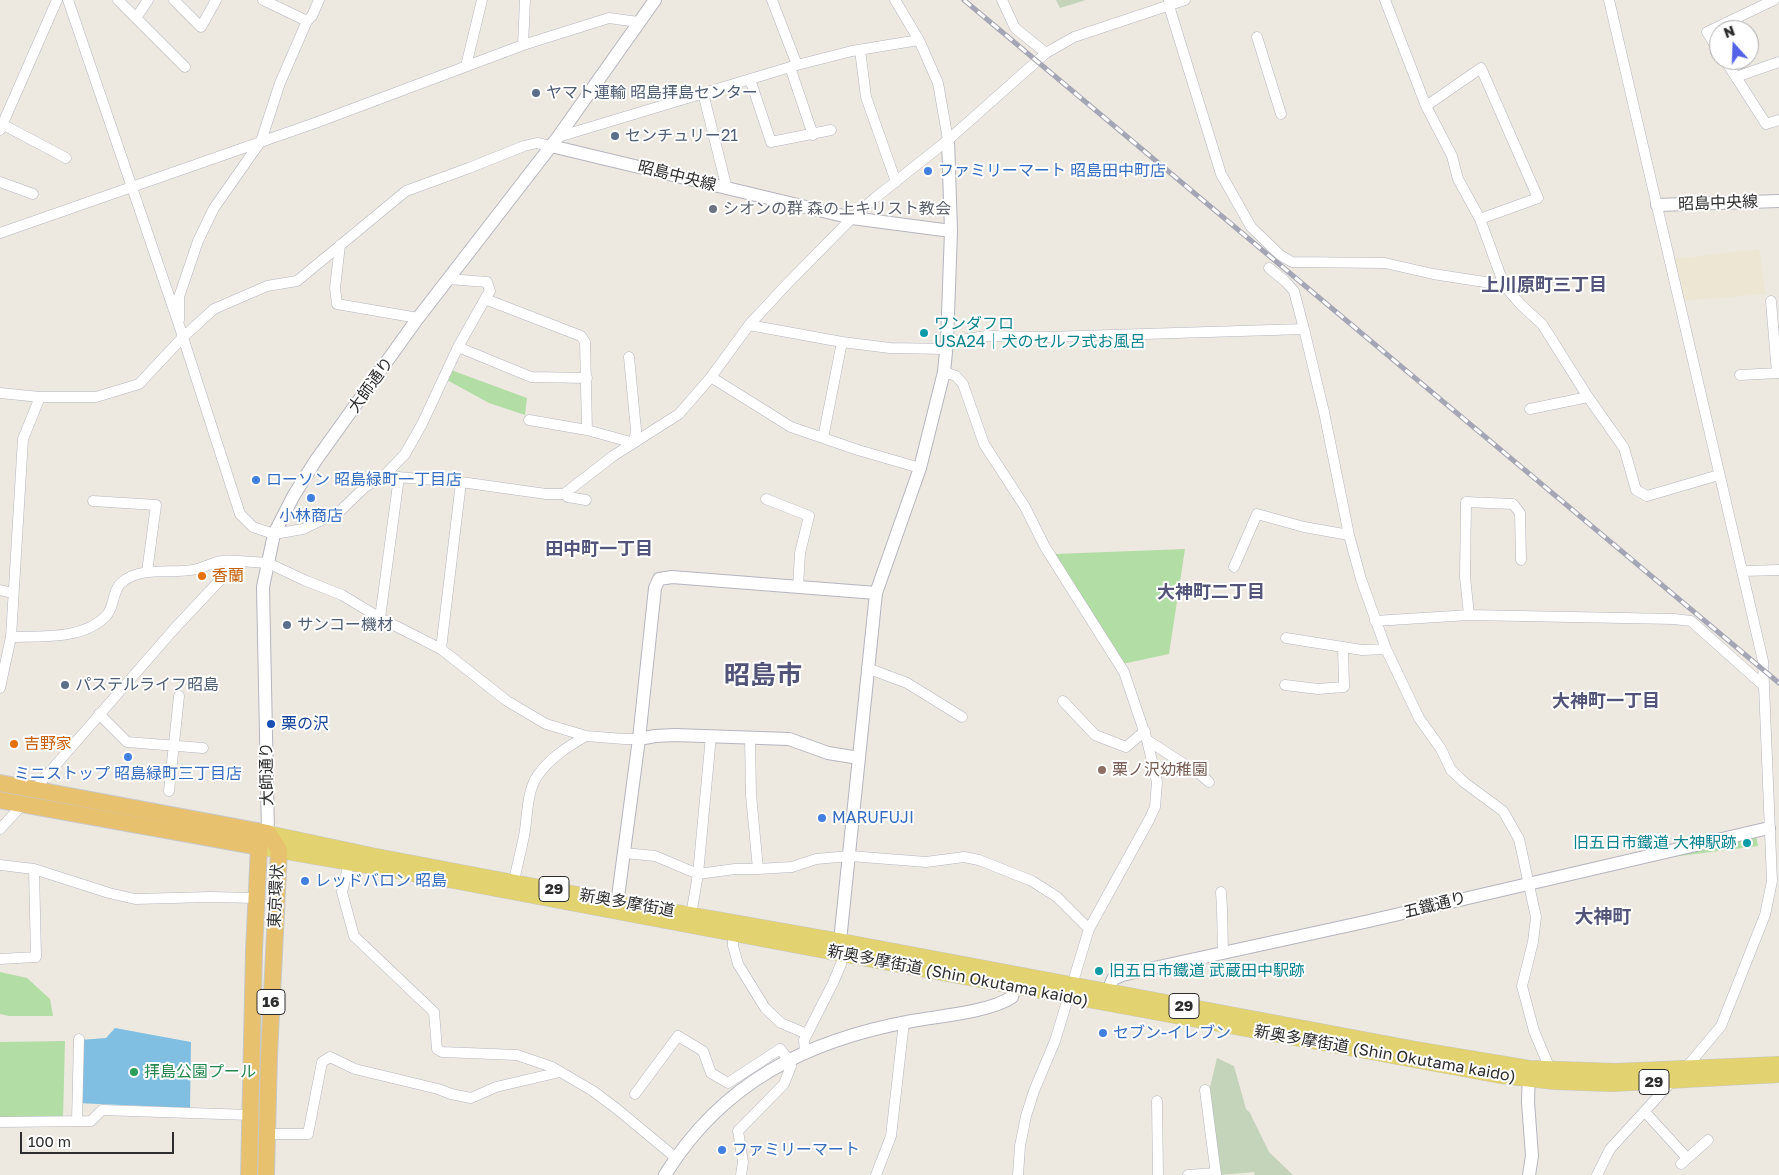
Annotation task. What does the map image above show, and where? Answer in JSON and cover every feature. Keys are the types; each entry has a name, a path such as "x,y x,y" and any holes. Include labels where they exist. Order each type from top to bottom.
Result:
{"highway":[{"path":"0,783 268,833 258,847"},
{"name":"東京環状","path":"0,800 258,847 249,1175"},
{"name":"東京環状","path":"266,1175 269,1056 279,850 268,833"}],"main road":[{"name":"新奥多摩街道","path":"268,833 514,882 617,907 691,915 841,947"},
{"name":"29","path":"258,847 349,863"},
{"name":"新奥多摩街道 (Shin Okutama kaido)","path":"349,863 617,907 733,934 841,947 1070,990 1456,1069 1529,1074"},
{"name":"新奥多摩街道 (Shin Okutama kaido)","path":"841,947 1015,986 1108,991 1416,1049 1529,1074"},
{"name":"29","path":"1529,1074 1550,1069 1616,1071 1779,1064"},
{"name":"29","path":"1529,1074 1612,1084 1779,1075"}],"street":[{"path":"57,0 1,126 66,158"},
{"path":"68,0 179,325 240,514 253,527 274,534 303,529 339,512 364,488 384,476 405,454 422,424 458,347 490,291 487,282 448,279"},
{"path":"118,0 185,67"},
{"path":"136,18 148,0"},
{"path":"174,0 201,27 216,0"},
{"path":"264,0 306,21"},
{"path":"179,325 180,298 198,241 214,208 262,142 280,83 306,21 312,16 319,0"},
{"path":"466,66 482,0"},
{"path":"524,45 525,0"},
{"name":"大師通り","path":"268,833 263,587 274,534 294,495 316,460 418,318 554,142 655,0"},
{"path":"772,0 794,66 813,135"},
{"path":"804,1052 804,1040 833,983 840,964 867,668 876,593 920,468 944,372 947,346 951,231 948,140 938,83 919,40 895,0"},
{"path":"1002,0 1015,28 1046,53"},
{"path":"564,494 613,456 678,414 711,377 749,325 852,218 948,140 1046,53 1074,37 1169,3 1185,0"},
{"path":"1385,0 1426,106 1452,156 1458,179 1480,219 1504,285 1521,305 1542,324 1588,397 1624,448 1636,490 1647,496 1719,475"},
{"path":"1596,1175 1610,1149 1686,1068 1721,1026 1766,915 1772,881 1773,827 1763,661 1609,0"},
{"path":"1732,20 1774,0"},
{"path":"1169,3 1221,174 1251,227 1280,255 1292,262 1385,263 1433,274 1504,285"},
{"path":"0,233 262,142 524,45 608,18 638,22"},
{"path":"0,393 40,397 96,397 139,384 182,338 214,309 267,286 296,281 406,190 524,146 537,142 554,142 794,66 860,50 919,40"},
{"path":"1260,42 1280,114"},
{"path":"860,50 866,97 896,182"},
{"path":"1736,77 1779,62"},
{"path":"1426,106 1481,68 1538,198 1480,219"},
{"path":"1731,70 1766,124 1779,120"},
{"path":"750,79 771,142 831,130"},
{"path":"704,93 727,188"},
{"name":"昭島中央線","path":"554,142 727,188 852,218 951,231"},
{"path":"0,182 33,194"},
{"name":"昭島中央線","path":"1657,205 1779,201"},
{"path":"340,245 335,288 337,304 418,318"},
{"path":"1268,268 1285,280 1294,291 1324,412 1349,535 1361,579 1386,649 1419,718 1440,749 1451,770 1465,783 1503,811 1519,839 1536,916 1533,942 1522,986 1534,1031 1550,1069"},
{"path":"485,299 581,336 585,342 587,430"},
{"path":"1740,375 1778,373 1776,320 1771,301"},
{"path":"749,325 842,342 890,348 947,346 986,336 1048,337 1304,329"},
{"path":"823,438 842,342"},
{"path":"458,347 531,378 587,378"},
{"path":"629,357 636,430 634,443"},
{"path":"944,372 956,376 963,384 984,444 1025,507 1045,547 1124,672 1146,736 1156,782 1155,807 1089,929 1055,1041 1034,1091 1026,1116 1020,1146 1018,1175"},
{"path":"711,377 791,427 858,450 920,468"},
{"path":"0,688 11,637 23,439 40,397"},
{"path":"1530,409 1588,397"},
{"path":"529,420 587,430 634,443"},
{"path":"384,476 461,482 546,494 564,494 568,497 586,500"},
{"path":"380,618 400,477"},
{"path":"441,649 461,482"},
{"path":"766,499 809,516 800,554 798,587"},
{"path":"92,501 156,505 147,572"},
{"path":"1468,615 1465,577 1466,502 1513,504 1520,513 1521,560"},
{"path":"1234,567 1257,514 1304,527 1349,535"},
{"path":"11,637 63,635 88,629 107,615 121,583 134,575 147,572 196,570 222,561 268,563 342,595 380,618 441,649 507,700 546,724 586,736 639,738 675,735 789,739 828,752 859,758"},
{"path":"0,829 175,628 238,561"},
{"path":"1743,571 1779,570"},
{"path":"617,907 639,738 655,588 659,579 672,577 876,593"},
{"path":"0,590 13,593"},
{"path":"1375,621 1468,615 1674,619 1691,621 1764,686"},
{"path":"1286,638 1362,650 1386,649"},
{"path":"1285,685 1318,689 1344,688 1343,647"},
{"path":"867,668 907,683 962,717"},
{"path":"169,792 179,696"},
{"path":"1063,701 1095,734 1126,747 1146,736"},
{"path":"99,714 127,742 203,748"},
{"path":"514,882 534,783 556,755 586,736"},
{"path":"691,915 698,874 711,736"},
{"path":"1146,736 1202,775 1209,782"},
{"path":"750,738 751,795 758,870"},
{"name":"五鐵通り","path":"1108,991 1113,980 1122,974 1369,921 1529,882 1773,827"},
{"path":"624,853 656,856 698,874 735,869 758,870 792,867 816,859 850,856 926,862 964,857 979,860 1012,872 1040,886 1056,897 1089,929"},
{"path":"349,863 342,892 354,936 434,1012 437,1049 442,1052 517,1055 552,1067 617,1109 676,1158"},
{"path":"0,865 34,869 109,893 135,899 256,898"},
{"path":"0,959 36,957 34,869"},
{"path":"1220,892 1223,952"},
{"path":"733,934 733,946 738,964 765,1008 781,1023 807,1034"},
{"path":"665,1175 696,1132 732,1097 766,1072 804,1052 844,1037 904,1022 971,1010 1003,1002 1012,996 1015,986"},
{"path":"876,1175 891,1136 904,1022"},
{"path":"635,1094 678,1036 703,1051 712,1073 728,1083 780,1049 789,1060 791,1066 784,1084 738,1131 743,1162 741,1175"},
{"path":"77,1121 79,1039"},
{"path":"267,1134 308,1134 322,1062 330,1057 356,1069 471,1098 496,1088 560,1072"},
{"path":"1529,1074 1528,1102 1532,1156 1529,1175"},
{"path":"1188,1175 1216,1174 1205,1090"},
{"path":"1157,1102 1158,1175"},
{"path":"0,1122 91,1121 102,1110 250,1115"},
{"path":"1645,1112 1684,1161 1708,1140"}],"shaded area":[{"path":"1759,249 1766,294 1682,301 1672,259"}],"green space":[{"path":"1056,0 1086,0 1060,8"},
{"path":"451,370 527,398 525,415 489,403 447,380"},
{"path":"1185,549 1169,654 1122,664 1055,554"},
{"path":"1756,835 1758,846 1656,859"},
{"path":"0,972 27,978 50,999 53,1016 9,1016 0,1014"},
{"path":"65,1041 63,1119 0,1120 0,1042"},
{"path":"1217,1058 1234,1066 1246,1109 1250,1113 1269,1152 1293,1175 1255,1175 1254,1172 1220,1175 1210,1087"}],"water":[{"name":"拝島公園プール","path":"115,1028 191,1042 190,1108 76,1103 80,1040 106,1038"}],"railway":[{"path":"964,0 1779,683"}],"place":[{"name":"ヤマト運輸 昭島拝島センター","path":"536,93"},
{"name":"センチュリー21","path":"615,136"},
{"name":"ファミリーマート 昭島田中町店","path":"928,171"},
{"name":"シオンの群 森の上キリスト教会","path":"713,209"},
{"name":"ワンダフロ USA24｜犬のセルフ式お風呂","path":"924,333"},
{"name":"ローソン 昭島緑町一丁目店","path":"256,480"},
{"name":"小林商店","path":"311,498"},
{"name":"香蘭","path":"202,576"},
{"name":"サンコー機材","path":"287,625"},
{"name":"パステルライフ昭島","path":"65,685"},
{"name":"栗の沢","path":"271,724"},
{"name":"吉野家","path":"14,744"},
{"name":"ミニストップ 昭島緑町三丁目店","path":"128,757"},
{"name":"栗ノ沢幼稚園","path":"1102,770"},
{"name":"MARUFUJI","path":"822,818"},
{"name":"旧五日市鐵道 大神駅跡","path":"1747,843"},
{"name":"レッドバロン 昭島","path":"305,881"},
{"name":"旧五日市鐵道 武蔵田中駅跡","path":"1099,971"},
{"name":"セブン-イレブン","path":"1103,1033"},
{"name":"拝島公園プール","path":"134,1072"},
{"name":"ファミリーマート","path":"722,1150"}],"district":[{"name":"上川原町三丁目","path":"1544,285"},
{"name":"田中町一丁目","path":"599,549"},
{"name":"大神町二丁目","path":"1211,592"},
{"name":"昭島市","path":"763,676"},
{"name":"大神町一丁目","path":"1606,701"},
{"name":"大神町","path":"1603,917"}]}
